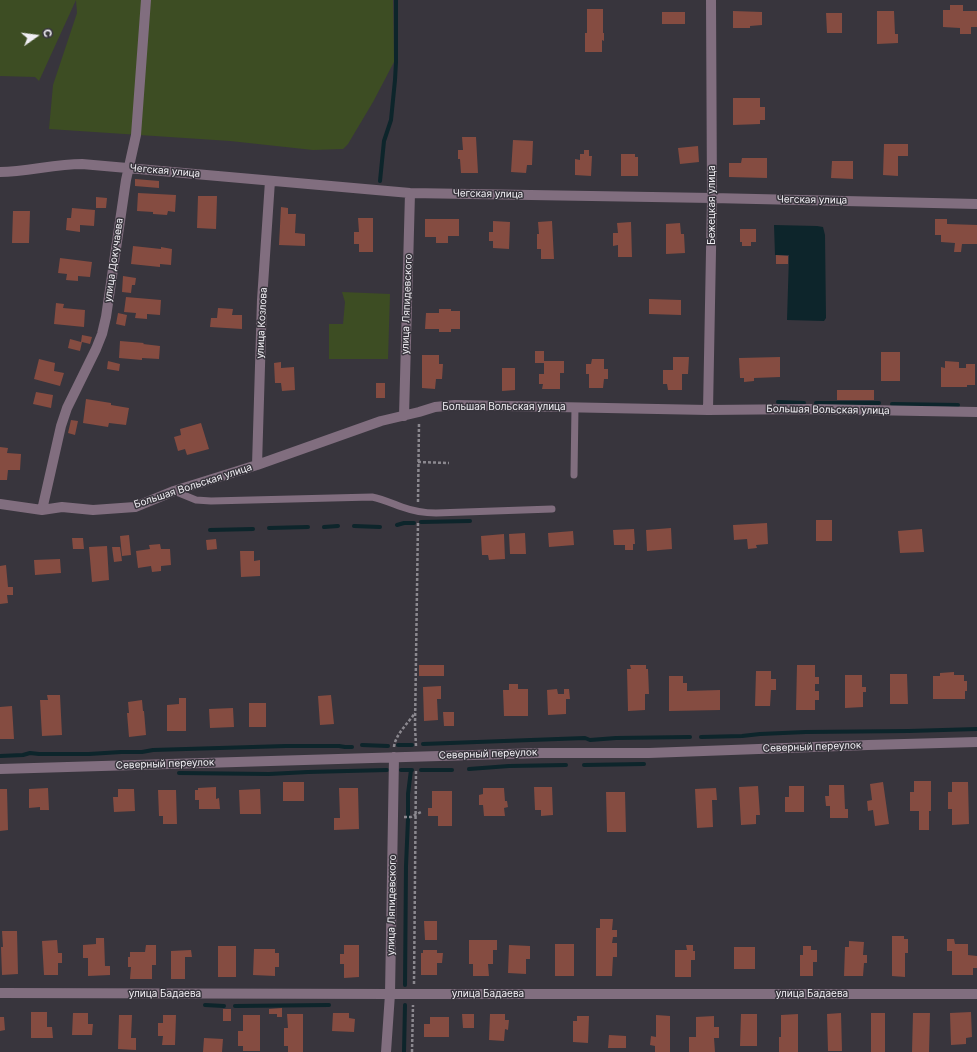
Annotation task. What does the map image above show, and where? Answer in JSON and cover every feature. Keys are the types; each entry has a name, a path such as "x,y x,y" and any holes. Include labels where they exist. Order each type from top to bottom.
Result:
{"street":[{"name":"улица Докучаева","path":"42,510 63,420 67,408 96,349 102,334 106,317 128,168 135,144 137,129 146,0"},
{"name":"Бежецкая улица","path":"708,410 712,198 711,0"},
{"name":"Чегская улица","path":"0,172 19,171 68,164 82,164 410,193 977,204"},
{"name":"улица Козлова","path":"257,465 262,300 270,181"},
{"name":"улица Ляпидевского","path":"404,416 410,193"},
{"name":"Большая Вольская улица","path":"0,504 42,510 62,507 93,510 135,507 174,491 257,465 381,421 435,407 455,405 708,410 809,409 977,412"},
{"name":"Северный переулок","path":"0,769 548,752 649,753 977,742"},
{"name":"улица Ляпидевского","path":"386,1052 390,994 394,757"},
{"name":"улица Бадаева","path":"0,993 977,994"}],"lane":[{"path":"574,475 575,407"},
{"path":"174,491 196,500 211,501 372,497 382,499 402,507 436,513 552,509"}],"path":[{"path":"412,1052 416,814 419,412"},
{"path":"418,462 449,463"},
{"path":"394,757 394,742 416,712"},
{"path":"405,817 411,817 421,812"}],"green space":[{"path":"0,0 76,0 39,81 35,77 0,76"},
{"path":"76,0 393,0 394,62 373,102 348,144 343,149 313,150 230,141 49,129 53,85 77,13"},
{"path":"342,292 390,294 388,359 329,359 329,324 343,324 345,302"}],"water":[{"path":"774,225 823,227 825,235 826,318 824,321 787,320 789,255 775,255"}],"building":[{"path":"950,5 963,5 963,11 977,11 977,27 971,27 971,34 960,34 960,28 943,27 943,10 950,10"},
{"path":"587,9 603,9 604,41 602,40 602,52 585,52"},
{"path":"733,11 762,12 762,25 750,26 750,28 733,28"},
{"path":"877,11 894,11 895,34 898,34 898,43 877,44"},
{"path":"662,12 685,12 685,24 662,24"},
{"path":"826,13 842,13 842,33 827,33"},
{"path":"733,98 760,98 760,107 765,107 765,120 760,120 760,124 733,125"},
{"path":"462,137 476,137 478,173 461,173 458,150 463,150"},
{"path":"513,140 533,141 532,165 527,165 526,173 511,172"},
{"path":"884,144 908,144 908,156 898,156 898,176 883,175"},
{"path":"698,146 699,162 680,164 678,148"},
{"path":"584,150 589,150 589,156 592,156 591,176 575,175 575,159 580,160 580,154 584,154"},
{"path":"621,154 635,154 635,157 638,157 638,176 621,176"},
{"path":"742,158 767,158 767,178 729,177 729,163 741,163"},
{"path":"832,161 853,161 853,179 831,178"},
{"path":"135,179 159,181 159,188 135,186"},
{"path":"138,193 176,195 175,212 168,211 167,215 137,211"},
{"path":"198,196 217,196 216,229 197,228"},
{"path":"96,197 107,198 106,208 96,208"},
{"path":"281,207 288,208 288,214 296,214 295,233 305,234 305,246 279,245"},
{"path":"72,208 95,210 94,226 80,225 80,232 66,230 67,218 71,218"},
{"path":"13,211 30,211 29,243 12,243"},
{"path":"358,218 373,218 373,252 359,252 359,244 354,244 354,232 359,232"},
{"path":"425,219 459,219 459,236 448,236 448,243 436,243 436,237 425,237"},
{"path":"935,219 947,219 947,224 977,225 977,244 962,244 961,252 954,252 955,243 941,242 941,235 935,235"},
{"path":"493,221 510,222 509,249 493,248 493,241 489,241 489,232 493,232"},
{"path":"552,221 554,259 541,259 541,249 537,249 537,234 539,234 538,222"},
{"path":"631,222 632,257 618,257 618,245 613,246 613,233 618,233 617,223"},
{"path":"680,223 681,234 684,234 685,253 666,254 666,224"},
{"path":"740,229 756,229 756,242 751,242 751,246 742,246 742,242 740,242"},
{"path":"133,246 172,249 171,265 160,264 160,267 131,264"},
{"path":"776,255 788,256 788,264 776,264"},
{"path":"60,258 92,262 90,277 78,276 78,281 66,280 67,274 58,273"},
{"path":"123,276 136,278 135,285 132,285 131,293 122,292"},
{"path":"126,297 161,300 160,315 147,314 147,319 135,318 136,313 124,312"},
{"path":"649,299 681,300 681,315 649,314"},
{"path":"56,303 64,304 63,308 85,310 84,327 54,324"},
{"path":"218,308 233,309 232,315 242,315 242,329 210,327 211,318 217,318"},
{"path":"439,309 460,311 460,329 451,329 451,332 439,332 439,329 425,329 426,313 439,313"},
{"path":"118,313 127,315 125,326 116,324"},
{"path":"82,335 92,337 90,344 82,342 80,351 68,348 70,339 81,342"},
{"path":"120,341 160,346 159,359 142,358 142,360 119,358"},
{"path":"535,351 544,351 544,361 564,361 564,373 560,373 560,389 542,389 543,384 539,384 539,374 544,374 544,363 535,363"},
{"path":"881,352 900,352 900,381 881,381"},
{"path":"422,355 439,355 439,364 443,364 442,379 436,379 435,389 422,388"},
{"path":"673,357 689,357 688,374 682,374 682,390 668,390 667,384 663,384 663,370 673,370"},
{"path":"780,357 780,377 754,378 754,381 744,382 744,378 740,378 739,358"},
{"path":"39,359 55,363 54,371 64,373 60,386 34,379"},
{"path":"592,359 604,359 604,369 608,369 608,379 604,379 603,388 589,388 589,374 586,374 586,364 591,364"},
{"path":"108,361 120,364 119,371 107,369"},
{"path":"945,361 959,362 959,368 966,368 966,364 975,364 975,385 967,385 967,387 941,387 941,367 945,368"},
{"path":"281,362 281,368 294,367 295,390 282,391 281,383 275,383 274,363"},
{"path":"502,368 515,368 515,390 502,391"},
{"path":"376,383 385,383 385,398 376,398"},
{"path":"837,390 874,390 874,400 837,400"},
{"path":"36,392 53,395 51,408 33,404"},
{"path":"86,399 111,403 111,405 129,408 126,425 109,423 108,427 83,423"},
{"path":"71,420 78,421 75,435 68,433"},
{"path":"201,423 209,449 187,455 185,449 178,451 174,437 181,435 180,429"},
{"path":"0,447 8,448 7,453 21,454 20,470 8,470 7,480 0,480"},
{"path":"816,520 832,520 832,541 816,541"},
{"path":"767,523 768,544 756,545 757,548 748,549 747,539 734,540 733,525"},
{"path":"671,528 672,549 647,551 646,530"},
{"path":"634,529 635,544 633,544 633,550 625,550 625,545 614,545 613,530"},
{"path":"922,529 924,552 900,553 898,531"},
{"path":"573,531 574,545 549,547 548,533"},
{"path":"525,533 526,554 510,554 509,534"},
{"path":"504,534 505,559 489,560 488,555 482,555 481,536"},
{"path":"129,535 131,555 122,556 120,536"},
{"path":"72,538 83,538 84,549 73,549"},
{"path":"216,539 217,549 207,550 206,540"},
{"path":"160,544 161,549 170,549 171,565 161,566 161,571 152,572 151,566 138,568 136,551 150,549 149,545"},
{"path":"107,546 109,580 92,582 89,547"},
{"path":"112,547 120,547 122,561 114,562"},
{"path":"240,551 254,551 254,561 260,560 260,576 241,577"},
{"path":"60,559 61,573 35,575 34,560"},
{"path":"6,565 8,587 13,587 13,595 7,595 8,603 0,604 0,566"},
{"path":"419,665 444,665 444,676 419,676"},
{"path":"630,665 646,665 646,669 648,669 649,694 645,694 645,710 628,711 627,669 631,669"},
{"path":"797,665 815,665 815,677 819,677 819,684 815,684 815,691 819,691 819,700 815,700 815,710 796,710"},
{"path":"756,671 771,671 771,679 776,679 776,690 771,690 770,706 755,706"},
{"path":"954,672 954,675 964,675 964,681 967,681 965,699 933,699 933,676 940,676 940,673"},
{"path":"890,674 907,674 908,704 890,704"},
{"path":"845,675 862,675 862,687 866,687 866,692 863,692 863,707 845,708"},
{"path":"669,676 683,676 683,683 687,683 687,691 720,690 720,710 669,711"},
{"path":"509,684 518,684 518,689 528,689 528,716 504,716 503,690 509,690"},
{"path":"441,686 441,699 437,699 438,720 424,721 423,687"},
{"path":"557,689 558,694 564,694 564,689 569,689 570,699 566,699 566,714 548,715 547,690"},
{"path":"47,695 60,695 62,735 42,736 40,700 48,700"},
{"path":"331,695 334,724 320,725 318,696"},
{"path":"179,698 186,698 186,731 167,731 167,705 179,704"},
{"path":"142,700 146,735 129,737 127,713 129,713 128,702"},
{"path":"249,703 266,703 266,727 249,727"},
{"path":"12,706 14,739 0,739 0,707"},
{"path":"233,708 234,727 210,728 209,709"},
{"path":"443,712 454,712 454,726 444,726"},
{"path":"914,781 931,781 931,811 929,811 929,830 919,830 919,811 910,811 910,792 914,792"},
{"path":"283,782 304,782 304,801 283,801"},
{"path":"883,782 889,824 875,826 873,810 868,811 867,801 872,800 870,784"},
{"path":"952,782 968,782 969,824 952,825 952,809 948,809 948,792 952,792"},
{"path":"829,785 844,785 845,809 848,809 848,818 830,818 830,806 826,806 825,796 829,796"},
{"path":"758,786 760,815 756,815 756,824 741,825 739,787"},
{"path":"789,786 804,786 804,812 785,812 785,797 789,797"},
{"path":"216,787 216,799 219,798 220,809 199,809 199,800 195,800 195,790 198,790 198,788"},
{"path":"534,787 552,787 553,815 541,816 541,810 535,810"},
{"path":"48,788 49,810 40,810 40,807 29,808 29,789"},
{"path":"339,788 358,788 359,829 334,830 334,818 340,818"},
{"path":"483,788 504,788 505,801 507,801 508,807 504,808 505,816 484,816 483,805 479,805 479,795 483,794"},
{"path":"716,788 717,800 712,800 713,827 697,828 695,789"},
{"path":"0,789 7,789 8,830 0,831"},
{"path":"118,789 134,789 135,811 114,812 113,797 118,797"},
{"path":"260,789 261,814 240,814 239,790"},
{"path":"158,790 176,790 177,824 163,824 163,816 159,816"},
{"path":"432,791 452,791 452,826 438,826 438,816 428,816 428,808 432,808"},
{"path":"606,792 625,792 626,832 607,832"},
{"path":"600,919 613,919 612,930 617,930 617,937 613,937 612,943 617,943 617,957 613,957 612,976 596,976 596,928 600,928"},
{"path":"424,921 437,921 437,940 425,940"},
{"path":"2,931 17,931 18,974 2,975"},
{"path":"892,936 904,936 904,939 908,939 908,953 905,953 905,977 892,976"},
{"path":"96,938 104,938 105,966 110,966 110,975 88,976 88,958 83,958 83,945 96,944"},
{"path":"947,939 954,939 955,944 968,944 968,955 977,956 977,968 973,968 973,975 952,975 952,951 947,951"},
{"path":"57,940 58,953 62,953 62,963 58,963 58,975 44,975 42,941"},
{"path":"469,940 497,940 497,950 493,950 493,964 488,964 489,976 473,976 473,964 469,964"},
{"path":"849,941 864,942 863,955 867,955 867,963 864,963 863,976 844,976 845,947 849,947"},
{"path":"555,944 574,944 574,976 555,976"},
{"path":"146,945 156,945 156,965 152,965 152,979 130,979 131,967 128,967 128,957 130,957 130,952 145,952"},
{"path":"344,945 359,945 359,977 344,978 344,964 340,964 340,954 344,954"},
{"path":"509,945 530,946 530,959 526,959 526,974 508,973"},
{"path":"686,945 693,945 693,951 695,951 695,960 691,960 691,977 675,977 675,950 687,950"},
{"path":"218,946 236,946 236,977 218,977"},
{"path":"803,946 811,946 811,950 817,950 817,962 813,962 813,976 800,976 800,955 803,955"},
{"path":"734,947 755,947 755,969 734,969"},
{"path":"254,949 275,949 275,953 279,953 279,967 275,967 275,976 253,975"},
{"path":"191,950 192,957 185,957 185,979 171,979 171,951"},
{"path":"423,950 437,950 437,953 443,953 442,963 437,963 437,975 421,975 421,953 423,953"},
{"path":"282,1008 282,1017 277,1017 277,1014 269,1014 269,1009"},
{"path":"223,1009 231,1009 231,1021 223,1021"},
{"path":"31,1012 47,1012 47,1027 52,1027 53,1038 31,1038"},
{"path":"971,1012 972,1037 966,1038 966,1044 951,1045 950,1013"},
{"path":"73,1013 88,1013 88,1024 93,1024 92,1035 72,1035"},
{"path":"333,1013 349,1013 349,1018 355,1019 354,1032 332,1031"},
{"path":"841,1013 842,1051 828,1051 827,1014"},
{"path":"871,1013 885,1013 885,1052 871,1052"},
{"path":"913,1013 930,1013 929,1052 912,1052"},
{"path":"287,1014 303,1014 303,1052 288,1052 288,1046 284,1046 284,1028 288,1028"},
{"path":"462,1014 474,1014 474,1028 463,1028"},
{"path":"490,1014 505,1014 505,1020 509,1020 508,1030 505,1029 504,1041 489,1040"},
{"path":"741,1014 757,1014 757,1046 740,1046"},
{"path":"798,1014 798,1052 779,1052 781,1015"},
{"path":"119,1015 132,1015 131,1038 136,1038 136,1050 118,1049"},
{"path":"163,1015 176,1015 175,1045 162,1045 163,1036 158,1036 158,1023 163,1023"},
{"path":"243,1015 260,1015 260,1051 243,1051 243,1046 238,1046 238,1031 243,1031"},
{"path":"656,1015 670,1016 670,1052 655,1052 655,1046 650,1045 651,1036 656,1037"},
{"path":"577,1016 589,1016 588,1043 573,1042 573,1021 577,1021"},
{"path":"714,1016 714,1027 719,1027 719,1038 714,1038 715,1052 689,1052 689,1037 696,1037 696,1017"},
{"path":"0,1017 4,1017 5,1030 0,1031"},
{"path":"430,1017 449,1017 449,1037 424,1037 424,1024 430,1024"},
{"path":"609,1035 626,1036 626,1048 608,1048"},
{"path":"204,1038 223,1039 222,1052 203,1052"}],"waterway":[{"path":"380,181 384,141 391,120 395,80 396,0"},
{"path":"778,402 804,403"},
{"path":"816,403 879,403"},
{"path":"892,404 958,405"},
{"path":"421,522 470,521"},
{"path":"397,525 414,523"},
{"path":"324,527 338,526"},
{"path":"354,526 380,527"},
{"path":"269,528 308,527"},
{"path":"210,530 253,529"},
{"path":"701,737 806,732 977,729"},
{"path":"423,744 585,738 590,740 616,738 690,737"},
{"path":"362,745 388,746"},
{"path":"398,745 412,745"},
{"path":"0,756 23,755 30,753 89,754 142,752 153,750 286,746 352,747"},
{"path":"584,765 644,764"},
{"path":"469,769 509,766 566,765"},
{"path":"179,773 269,774 387,770"},
{"path":"401,770 412,770"},
{"path":"405,985 408,794 411,770"},
{"path":"421,770 452,770"},
{"path":"205,1005 224,1006"},
{"path":"235,1006 329,1005"},
{"path":"404,1052 405,1005"}]}
